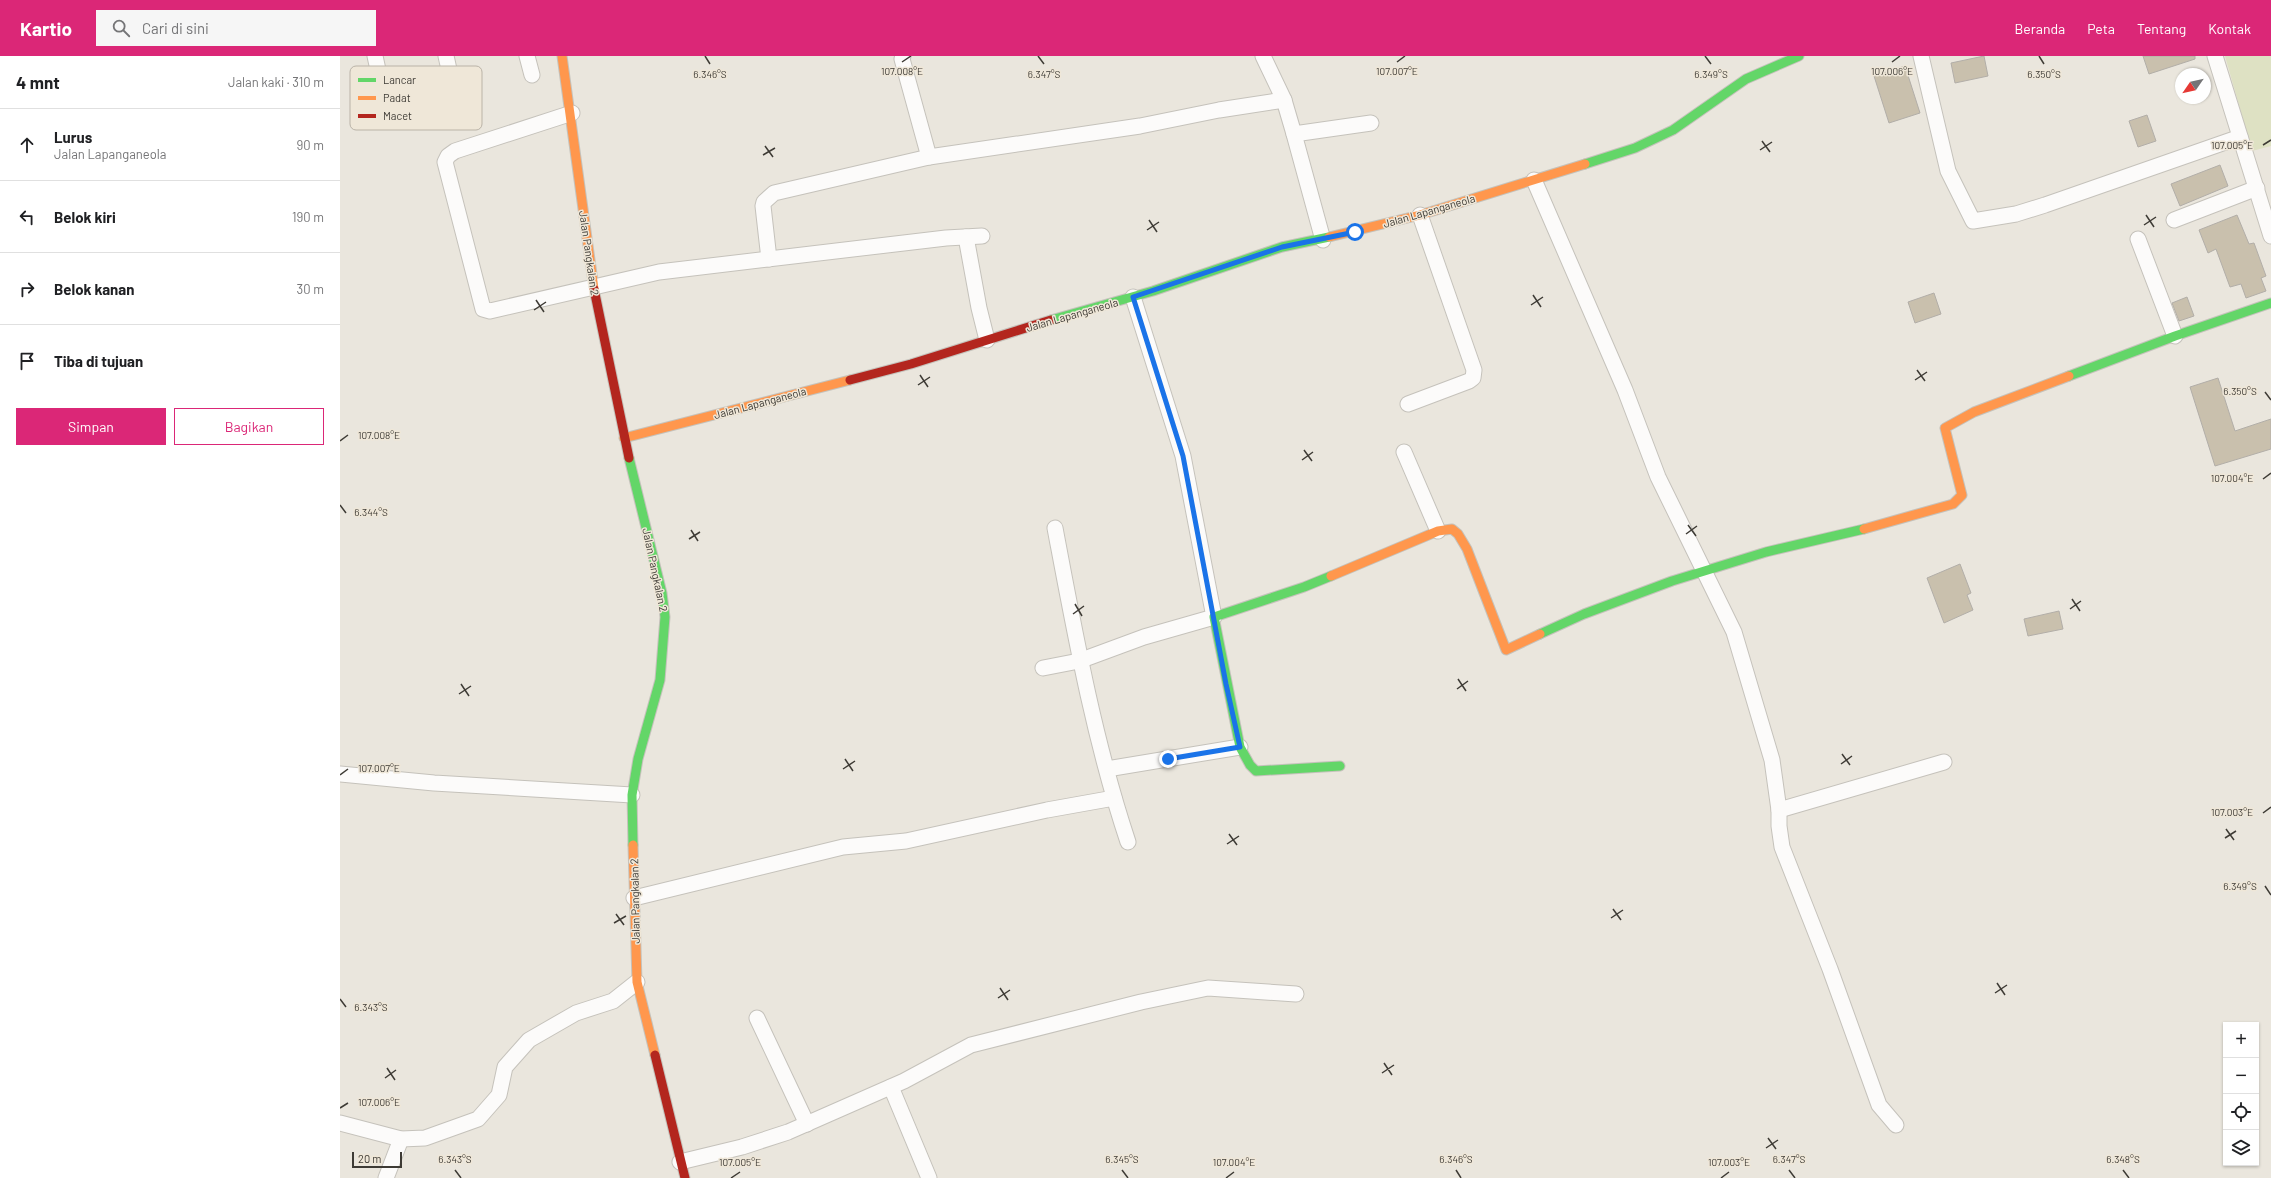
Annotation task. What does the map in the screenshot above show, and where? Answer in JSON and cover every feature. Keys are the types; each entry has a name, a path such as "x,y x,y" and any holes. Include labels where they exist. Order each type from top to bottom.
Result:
{"street":[{"path":"375,56 377,66"},
{"path":"446,56 448,66"},
{"path":"527,56 532,75"},
{"name":"Jalan Pangkalan 2","path":"562,56 572,113 593,286 624,438 662,592 666,617 660,680 638,759 632,795 634,898 637,982 685,1178"},
{"path":"903,56 902,59 929,157"},
{"path":"1263,56 1284,100 1323,240"},
{"name":"Jalan Lapanganeola","path":"624,438 911,364 1133,297 1282,247 1323,240 1420,215 1622,153 1661,136 1687,122 1746,79 1799,56"},
{"path":"1922,56 1948,171 1973,221 2039,207 2240,137"},
{"path":"2215,56 2271,236"},
{"path":"769,258 763,206 764,202 774,193 929,157 1140,126 1219,110 1284,100"},
{"path":"572,113 455,151 448,156 445,162 483,310 490,310 659,272 769,258 982,236"},
{"path":"1294,134 1370,122"},
{"path":"1534,180 1625,390 1658,477 1734,632 1772,760 1779,810 1779,826 1782,847 1833,976 1879,1105 1896,1125"},
{"path":"2174,220 2257,188"},
{"path":"1408,404 1469,381 1472,378 1474,370 1420,215"},
{"path":"966,237 979,308 987,340"},
{"path":"2138,239 2175,336"},
{"path":"1133,297 1183,456 1226,684 1240,747 1250,766 1256,771 1340,766"},
{"path":"1043,668 1079,661 1144,637 1214,617 1304,587 1438,532 1452,529 1458,534 1467,549 1506,650 1542,632 1625,597 1672,581 1766,552 1841,536 1953,504 1962,495 1946,435 1945,428 1950,424 1983,409 2175,336 2271,303"},
{"path":"1404,452 1438,532"},
{"path":"1055,528 1079,661 1114,798 1128,842"},
{"path":"1107,769 1240,747"},
{"path":"1779,810 1944,762"},
{"path":"340,774 434,783 632,795"},
{"path":"634,898 843,847 906,841 1047,810 1114,798"},
{"path":"340,1123 401,1139 425,1138 478,1119 498,1095 505,1068 529,1040 576,1013 612,1001 637,982"},
{"path":"680,1162 742,1147 807,1124 891,1087 971,1045 1140,1002 1208,988 1296,994"},
{"path":"757,1018 807,1124"},
{"path":"891,1087 929,1178"},
{"path":"386,1178 401,1139"}],"green space":[{"path":"2225,56 2271,56 2271,146 2252,151"}],"building":[{"path":"1984,56 1988,76 1955,83 1951,63"},
{"path":"2143,56 2195,56 2195,59 2149,74"},
{"path":"1905,66 1920,113 1889,123 1874,76"},
{"path":"2147,115 2156,141 2138,147 2129,121"},
{"path":"2220,165 2228,186 2180,206 2171,184"},
{"path":"2237,215 2249,244 2254,243 2266,276 2261,278 2266,291 2246,298 2241,284 2230,287 2216,249 2208,253 2199,230"},
{"path":"1934,293 1941,314 1915,323 1908,302"},
{"path":"2187,297 2194,316 2179,321 2172,303"},
{"path":"2218,378 2235,431 2271,419 2271,449 2215,466 2190,387"},
{"path":"1960,564 1971,593 1967,595 1973,610 1944,623 1927,578"},
{"path":"2059,611 2063,629 2028,636 2024,619"}],"traffic: fast":[{"path":"1585,164 1635,148 1673,130 1746,79 1799,56"},
{"path":"1051,320 1153,291 1282,247 1329,237"},
{"path":"2069,376 2175,336 2271,303"},
{"path":"629,458 662,593 665,617 660,680 638,759 632,795 633,845"},
{"path":"1540,634 1584,614 1672,581 1766,552 1864,529"},
{"path":"1331,576 1304,587 1214,617 1240,747 1250,765 1256,771 1340,766"}],"traffic: slow":[{"path":"562,56 594,289"},
{"path":"1329,237 1420,215 1585,164"},
{"path":"1864,529 1953,504 1962,495 1945,428 1974,412 2069,376"},
{"path":"624,438 850,380"},
{"path":"1331,576 1438,531 1452,529 1458,534 1467,549 1506,650 1540,634"},
{"path":"633,845 637,982 655,1055"}],"traffic: jam":[{"path":"594,289 629,458"},
{"path":"850,380 911,364 1051,320"},
{"path":"655,1055 685,1178"}],"route":[{"path":"1168,759 1240,747 1226,684 1183,456 1133,297 1282,247 1323,240 1355,232"}]}
